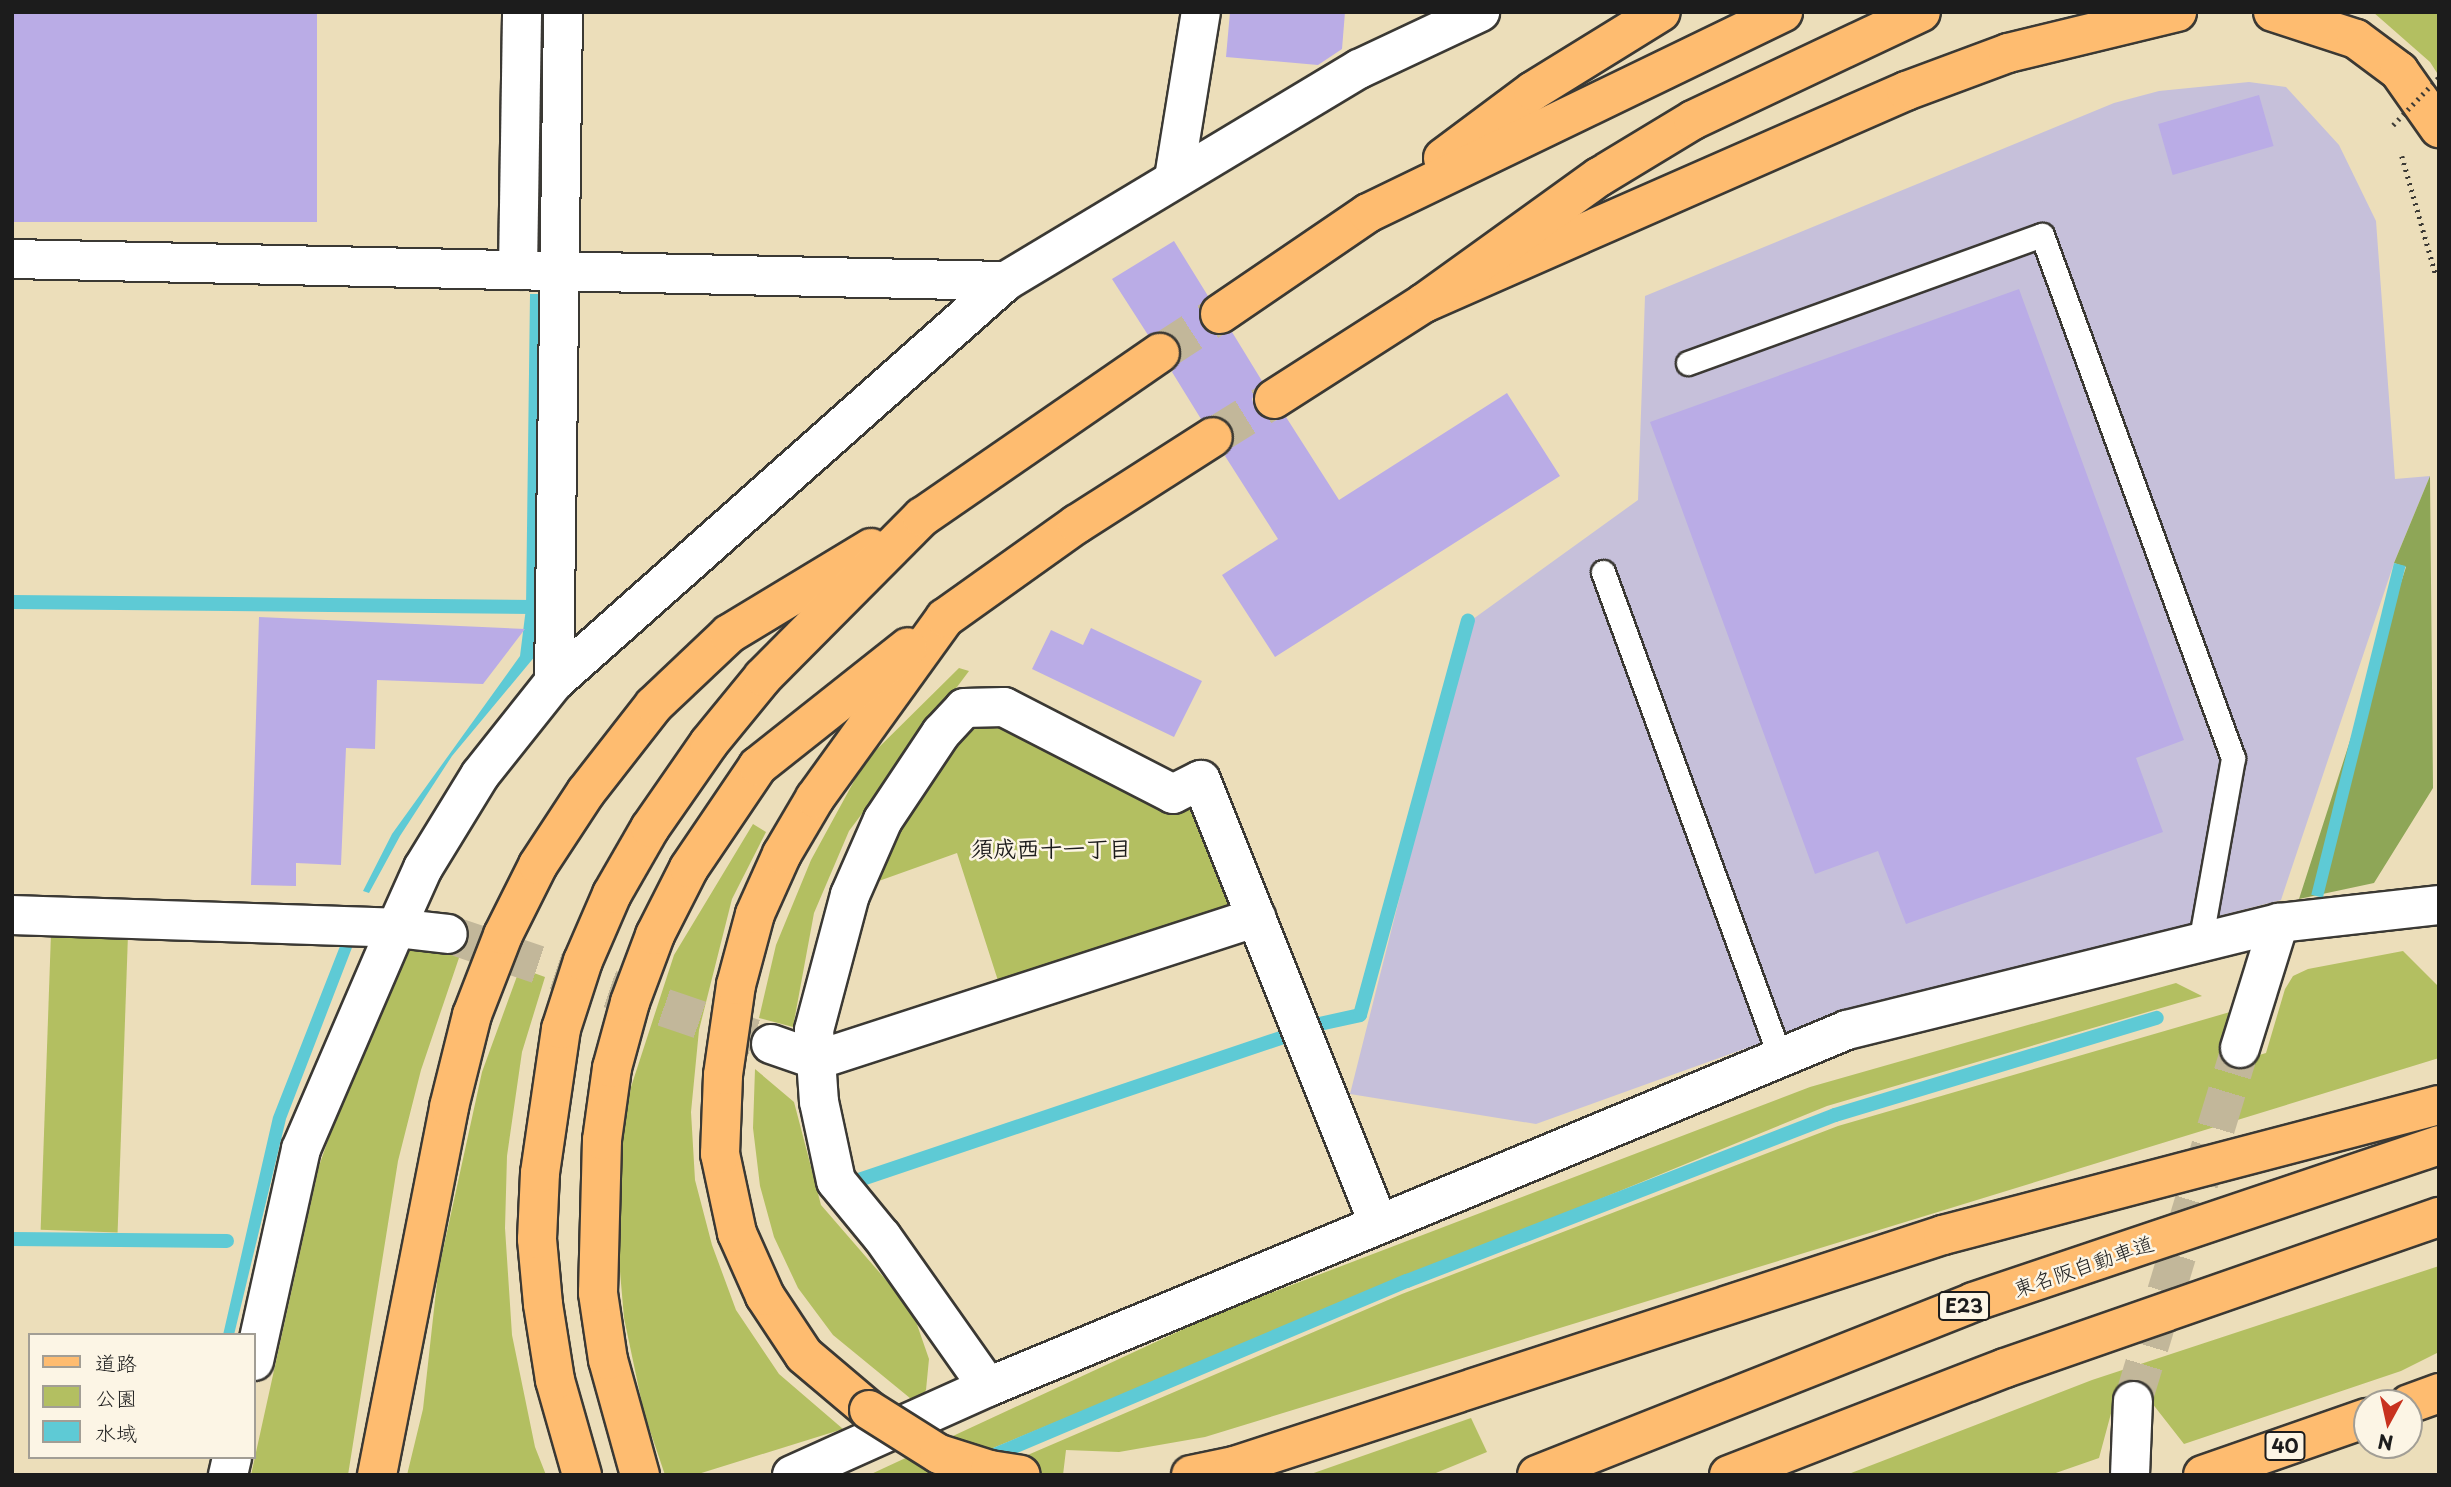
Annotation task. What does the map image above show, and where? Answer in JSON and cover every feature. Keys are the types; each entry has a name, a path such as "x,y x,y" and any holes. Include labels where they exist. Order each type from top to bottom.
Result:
{"main road":[{"path":"1220,314 1368,213 1533,91 1661,12"},
{"path":"1368,213 1783,12"},
{"path":"1274,399 1424,303 1599,177 1693,120 1921,12"},
{"path":"1424,303 1906,91 2008,52 2177,12"},
{"path":"2273,12 2356,39 2399,71 2439,128"},
{"path":"377,1475 449,1107 472,1015 503,935 538,865 586,792 654,705 729,634 922,517 1160,354"},
{"path":"640,1475 608,1360 598,1293 596,1216 612,1068 634,991 655,935 689,868 758,766 945,618 1077,524 1213,437"},
{"path":"582,1475 555,1380 537,1239 548,1096 561,1029 583,961 612,894 650,828 709,743 763,677 922,517"},
{"path":"945,618 815,798 782,854 755,914 736,985 723,1075 720,1154 737,1233 765,1296 804,1355 869,1410 939,1454 990,1470 1021,1475"},
{"path":"1191,1475 1234,1466 1943,1236 2439,1105"},
{"name":"東名阪自動車道","path":"1537,1475 1973,1302 2439,1145"},
{"path":"1729,1475 2005,1368 2427,1221"},
{"name":"40","path":"2203,1475 2353,1423"}],"street":[{"path":"518,270 522,12"},
{"path":"554,682 563,12"},
{"path":"1174,177 1201,12"},
{"path":"256,1352 301,1149 396,928 423,868 480,775 554,682 1006,281 1174,177 1359,69 1480,12"},
{"path":"12,259 1006,281"},
{"path":"988,1387 882,1237 836,1181 819,1102 814,1030 850,895 883,820 941,733 964,708 1004,707 1173,794 1201,780 1378,1223"},
{"path":"792,1475 988,1387 1847,1030 2279,923 2439,905"},
{"path":"12,915 396,928 449,934"},
{"path":"771,1044 817,1060 1256,917"},
{"path":"2241,1048 2279,923"},
{"path":"2130,1475 2133,1401"}],"lane":[{"path":"1688,363 2042,235 2233,758 2200,943"},
{"path":"1602,572 1780,1057"}],"path":[{"path":"2396,138 2393,125 2439,77"},
{"path":"2400,150 2436,275"}],"shaded area":[{"path":"2249,82 2286,87 2339,145 2376,221 2395,479 2430,476 2394,563 2281,900 1849,1011 1536,1124 1350,1094 1469,622 1638,500 1645,296 2114,103 2159,91"}],"green space":[{"path":"2373,12 2439,12 2439,76 2430,62"},
{"path":"2430,476 2433,788 2374,883 2299,899 2406,567 2394,563"},
{"path":"959,668 969,671 849,831 814,913 793,1027 759,1018 776,945 811,860 865,761"},
{"path":"1007,721 1173,808 1199,811 1234,897 1222,917 1001,990 957,853 862,887 964,726"},
{"path":"753,824 766,832 732,899 699,1030 691,1112 695,1180 712,1245 736,1310 779,1374 843,1429 695,1475 665,1475 644,1413 624,1318 618,1248 619,1157 631,1087 674,955"},
{"path":"51,933 128,936 118,1233 41,1230"},
{"path":"410,940 462,949 421,1070 398,1161 348,1475 251,1475 319,1166 381,989"},
{"path":"2403,951 2439,987 2439,1058 1205,1437 1119,1452 1066,1450 1063,1475 981,1475 1402,1294 1838,1126 2230,1012 2222,1066 2266,1053 2285,989 2293,976 2308,969"},
{"path":"520,968 545,977 522,1052 507,1156 505,1228 512,1335 535,1447 546,1475 407,1475 423,1409 438,1273 482,1072"},
{"path":"2176,983 2202,996 1827,1106 927,1475 869,1475 1216,1314 1810,1087"},
{"path":"755,1069 794,1102 821,1205 912,1310 929,1359 926,1390 916,1403 833,1335 798,1288 774,1237 760,1186 753,1128"},
{"path":"2439,1266 2439,1352 2401,1371 2184,1444 2148,1398 2113,1406 2099,1458 2050,1475 1846,1475 2092,1380"},
{"path":"1471,1418 1487,1452 1431,1475 1308,1475"}],"water":[{"path":"530,294 539,294 536,655 452,756 400,836 369,893 363,891 392,834 520,656 526,608"},
{"path":"2394,563 2406,566 2323,898 2311,895"},
{"path":"342,941 353,945 286,1119 234,1333 223,1333 273,1117"}],"building":[{"path":"12,12 317,12 317,222 12,222"},
{"path":"1230,12 1345,12 1342,49 1318,65 1226,57"},
{"path":"2259,95 2274,146 2173,175 2158,124"},
{"path":"1174,241 1208,296 1200,305 1202,326 1211,334 1232,332 1262,381 1252,399 1256,411 1274,421 1286,417 1339,500 1507,393 1560,476 1275,657 1222,575 1278,539 1225,456 1233,446 1232,426 1222,417 1201,419 1172,372 1180,362 1178,341 1169,333 1148,335 1112,279"},
{"path":"2019,289 2184,740 2136,758 2163,832 1906,924 1878,851 1815,874 1650,422"},
{"path":"259,617 525,629 483,684 377,680 375,749 346,748 341,865 296,863 296,886 251,885"},
{"path":"1091,628 1202,681 1174,737 1032,669 1051,630 1083,645"}],"waterway":[{"path":"12,602 532,607"},
{"path":"1315,1025 1360,1015 1468,621"},
{"path":"985,1459 1407,1281 1835,1115 2157,1018"},
{"path":"850,1183 1284,1037"},
{"path":"12,1239 227,1241"}],"tunnel":[{"path":"1160,353 1220,314"},
{"path":"1213,437 1274,399"},
{"path":"448,934 771,1044"},
{"path":"2133,1401 2240,1048"}],"district":[{"name":"須成西十一丁目","path":"1051,848"}]}
